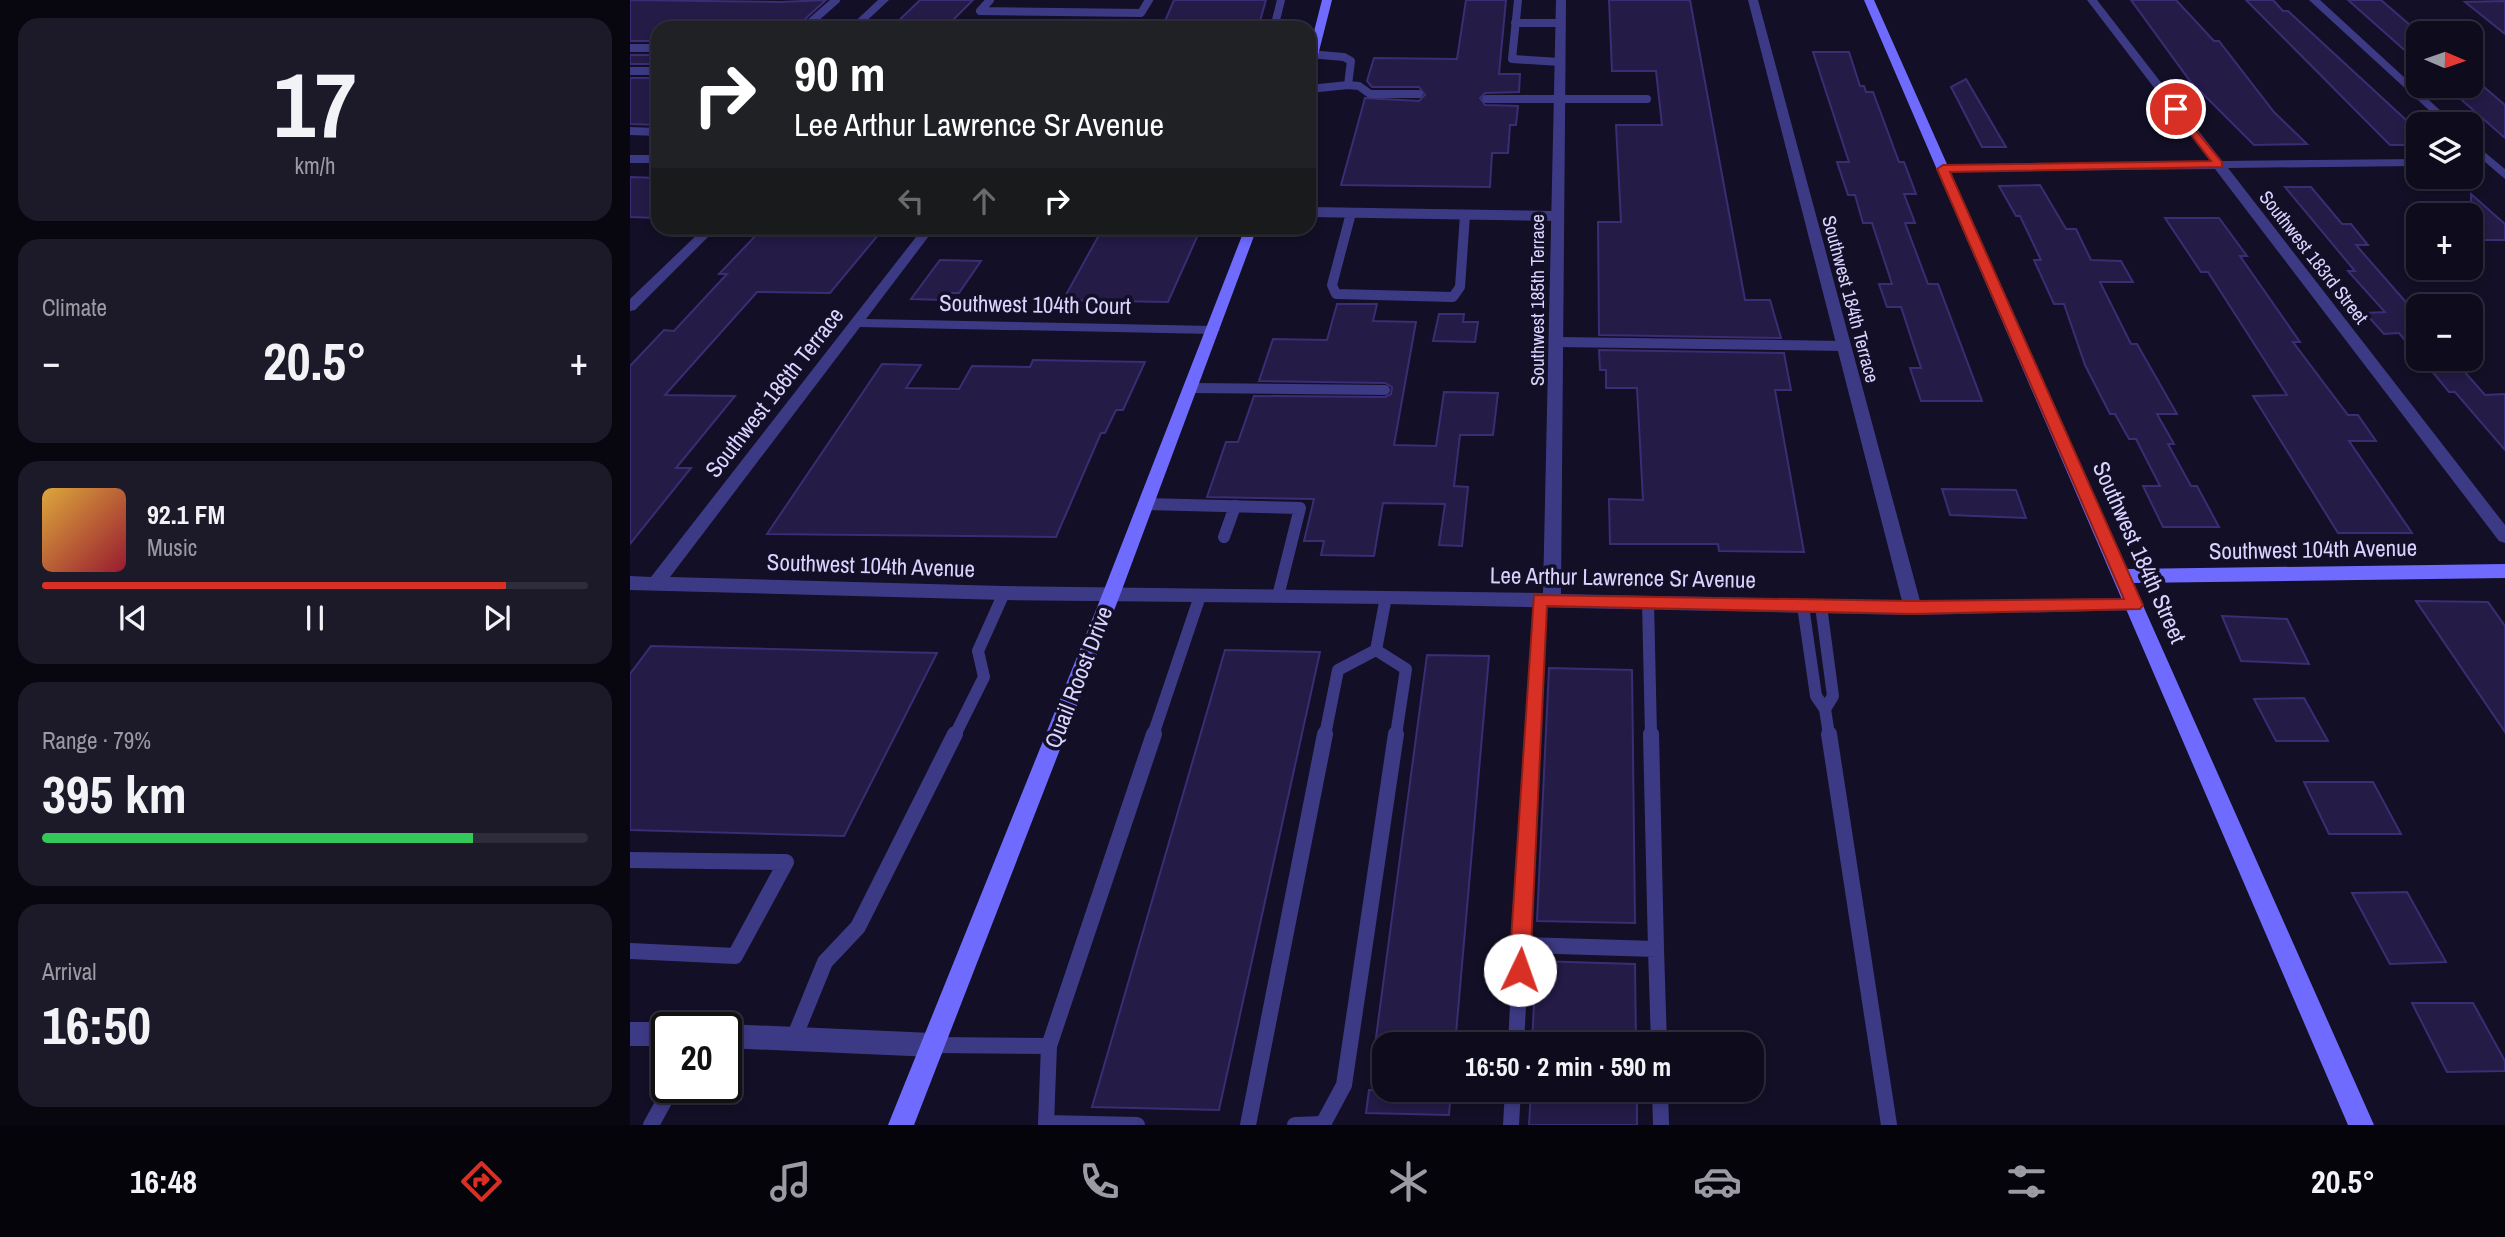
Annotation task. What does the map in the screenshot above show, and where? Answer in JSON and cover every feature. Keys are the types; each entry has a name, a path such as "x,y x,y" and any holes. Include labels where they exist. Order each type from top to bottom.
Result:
{"main road":[{"path":"1316,33 1327,0"},
{"name":"Southwest 184th Street","path":"1869,0 2361,1125"},
{"name":"Quail Roost Drive","path":"901,1125 1111,595 1248,235"},
{"name":"Southwest 104th Avenue","path":"2122,576 2505,571"}],"street":[{"path":"861,21 884,0"},
{"name":"Southwest 185th Terrace","path":"1546,600 1556,342 1560,0"},
{"name":"Southwest 184th Terrace","path":"1753,0 1913,608"},
{"name":"Southwest 183rd Street","path":"2092,0 2505,537"},
{"path":"2314,0 2437,112"},
{"path":"2483,155 2505,175"},
{"path":"630,159 651,159"},
{"path":"1943,169 2406,162"},
{"path":"2483,162 2505,162"},
{"path":"630,307 704,235"},
{"name":"Southwest 186th Terrace","path":"655,584 924,235"},
{"name":"Southwest 104th Court","path":"855,323 1213,330"},
{"name":"Southwest 104th Avenue","path":"630,583 1111,595"},
{"name":"Lee Arthur Lawrence Sr Avenue","path":"1111,595 1387,597 1913,608 2134,605"},
{"path":"630,1034 651,1034"},
{"path":"742,1036 933,1045"}],"lane":[{"path":"812,21 836,0"},
{"path":"990,0 980,11 1141,13 1149,0"},
{"path":"1276,21 1282,0"},
{"path":"1518,0 1512,60 1560,62"},
{"path":"1515,23 1560,23"},
{"path":"630,48 651,48"},
{"path":"1316,54 1344,57 1351,61 1348,85"},
{"path":"630,71 651,71"},
{"path":"1316,88 1348,85 1359,86 1370,94 1419,94"},
{"path":"1486,99 1647,99"},
{"path":"630,131 651,132"},
{"path":"1316,212 1556,216"},
{"path":"1351,213 1332,285 1336,294 1453,297 1460,286 1465,215"},
{"path":"1556,342 1843,346"},
{"path":"1191,388 1385,390"},
{"path":"1146,504 1300,508 1278,596"},
{"path":"1224,537 1235,506"},
{"path":"794,1038 825,962 858,927 984,677 978,650 1004,593"},
{"path":"1138,1125 1046,1123 1049,1046 1200,596"},
{"path":"1376,650 1387,597"},
{"path":"1517,1032 1546,600"},
{"path":"1648,602 1659,1032"},
{"path":"1812,606 1833,696 1825,709 1889,1125"},
{"path":"1248,1125 1338,670 1376,650"},
{"path":"1295,1125 1323,1124 1344,1085 1406,669 1376,650"},
{"path":"630,860 786,862 735,956 630,951"},
{"path":"1521,945 1656,949"},
{"path":"933,1045 1049,1046"},
{"path":"1511,1125 1512,1102"},
{"path":"1660,1102 1661,1125"},
{"path":"651,1125 663,1103"}],"building":[{"path":"630,0 826,0 803,21 651,21 651,41 630,41"},
{"path":"920,0 973,0 952,21 898,21"},
{"path":"1174,0 1266,0 1260,21 1165,21"},
{"path":"1466,0 1506,0 1499,74 1520,74 1519,92 1485,93 1480,98 1485,105 1518,106 1516,125 1510,125 1508,153 1492,153 1490,187 1341,185 1365,98 1419,101 1425,95 1419,87 1372,87 1367,81 1374,58 1457,59"},
{"path":"1609,0 1690,0 1745,300 1770,300 1781,338 1599,335 1598,222 1621,222 1616,125 1662,125 1656,71 1612,71"},
{"path":"2131,0 2176,0 2214,41 2219,41 2274,112 2307,144 2254,145 2190,81"},
{"path":"2246,0 2273,0 2283,11 2288,11 2406,120 2406,145 2390,145"},
{"path":"2348,0 2381,0 2406,22 2406,51"},
{"path":"2505,1 2505,34 2465,2"},
{"path":"1813,52 1849,52 1860,86 1864,86 1866,92 1873,92 1899,162 1904,162 1916,194 1904,194 1915,223 1905,223 1928,284 1938,284 1982,401 1921,401 1910,368 1921,368 1901,307 1887,307 1879,284 1892,284 1872,223 1863,223 1855,195 1848,195 1837,162 1849,162"},
{"path":"630,55 651,55 651,64 630,64"},
{"path":"630,78 651,78 651,125 630,124"},
{"path":"1966,79 2006,147 1982,147 1951,87"},
{"path":"2483,87 2505,105 2505,138 2483,119 2483,112 2475,112 2459,98 2483,98"},
{"path":"630,177 651,178 651,218 630,217"},
{"path":"2040,185 2066,229 2076,229 2091,260 2121,261 2133,282 2100,282 2131,344 2137,344 2177,414 2157,414 2174,444 2168,444 2191,486 2197,486 2219,527 2163,527 2143,486 2160,486 2136,439 2129,439 2115,414 2110,414 2085,365 2064,304 2054,304 2034,260 2041,260 2020,216 2016,216 1999,186"},
{"path":"2285,187 2311,187 2342,224 2351,224 2368,245 2356,245 2406,302 2406,341 2399,333 2384,334 2365,313 2385,312 2348,271 2355,271"},
{"path":"2471,194 2481,203 2471,203"},
{"path":"2483,205 2505,224 2505,240 2483,240"},
{"path":"2165,218 2219,218 2247,256 2240,256 2300,342 2293,342 2348,415 2358,415 2376,441 2349,441 2412,533 2338,533 2253,396 2287,395 2208,272 2201,272"},
{"path":"756,235 878,235 830,293 757,292 665,395 735,396 676,468 691,468 630,544 630,366 664,330 674,331 727,274 719,274"},
{"path":"1099,235 1198,235 1168,302 1063,300"},
{"path":"940,260 981,261 959,293 947,293 943,300 911,299"},
{"path":"1337,304 1377,304 1373,321 1416,322 1394,445 1436,446 1444,392 1498,393 1493,435 1460,435 1454,486 1468,487 1462,546 1439,545 1445,504 1383,503 1374,556 1321,555 1324,541 1304,541 1314,499 1207,497 1226,442 1238,442 1254,396 1385,397 1391,394 1392,387 1385,383 1259,381 1273,339 1327,340"},
{"path":"1439,314 1464,314 1463,322 1478,322 1475,342 1433,341"},
{"path":"1599,350 1784,353 1791,390 1775,390 1804,552 1719,551 1718,544 1610,544 1609,499 1643,500 1637,388 1606,388 1606,370 1600,370"},
{"path":"1033,360 1145,362 1123,410 1116,410 1105,433 1101,433 1056,537 767,534 882,364 921,365 906,388 959,389 972,366 1030,367"},
{"path":"2432,371 2464,371 2485,395 2505,394 2505,450 2455,392 2449,392"},
{"path":"1942,489 2016,490 2026,518 1950,515"},
{"path":"2416,601 2488,602 2505,626 2505,732"},
{"path":"2222,616 2287,619 2309,664 2241,661"},
{"path":"651,646 937,653 844,836 630,830 630,674"},
{"path":"1225,650 1320,652 1219,1110 1092,1107"},
{"path":"1427,655 1489,656 1456,1032 1377,1032"},
{"path":"1549,668 1632,670 1635,923 1537,921"},
{"path":"2304,698 2328,741 2276,741 2254,699"},
{"path":"2304,782 2373,782 2401,834 2329,834"},
{"path":"2407,892 2446,962 2390,964 2352,893"},
{"path":"1536,961 1635,964 1636,1032 1533,1032"},
{"path":"2412,1003 2473,1003 2505,1061 2505,1071 2447,1072"},
{"path":"1369,1090 1372,1090 1372,1102 1450,1102 1449,1115 1366,1113"},
{"path":"1530,1102 1637,1102 1637,1125 1529,1125"}],"route":[{"path":"1520,970 1539,600 1913,608 2134,605 1943,169 2219,164 2176,109"}]}
